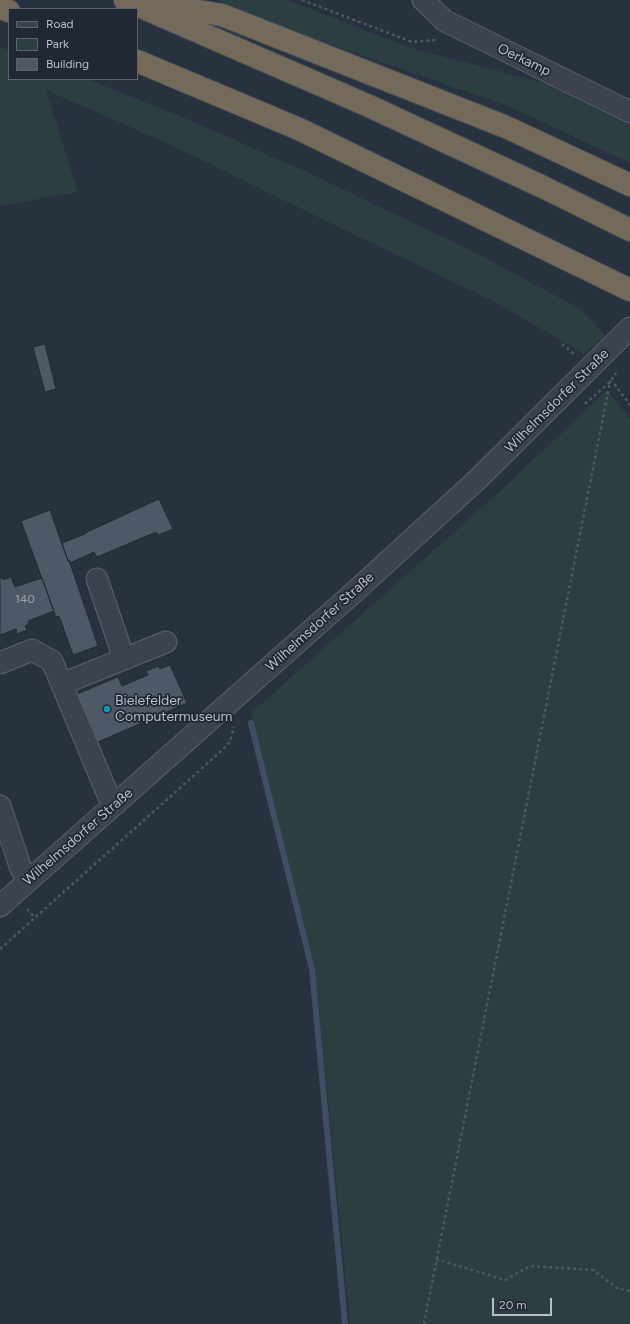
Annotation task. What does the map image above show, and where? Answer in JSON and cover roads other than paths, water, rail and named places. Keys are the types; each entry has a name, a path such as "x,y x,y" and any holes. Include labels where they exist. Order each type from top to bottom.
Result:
{"highway":[{"path":"125,0 377,109 543,187 630,230"},
{"path":"131,0 222,15 506,127 630,185"},
{"path":"138,61 299,129 604,276 630,290"}],"street":[{"name":"Oerkamp","path":"423,0 445,20 630,112"},
{"name":"Wilhelmsdorfer Straße","path":"0,906 351,595 473,483 630,328"},
{"path":"97,579 124,659"},
{"path":"62,684 166,642"},
{"path":"0,663 32,650 52,660 108,795 116,804"},
{"path":"0,806 21,868 30,879"}],"waterway":[{"path":"251,723 312,969 345,1324"}],"place":[{"name":"Bielefelder Computermuseum","path":"107,709"}]}
